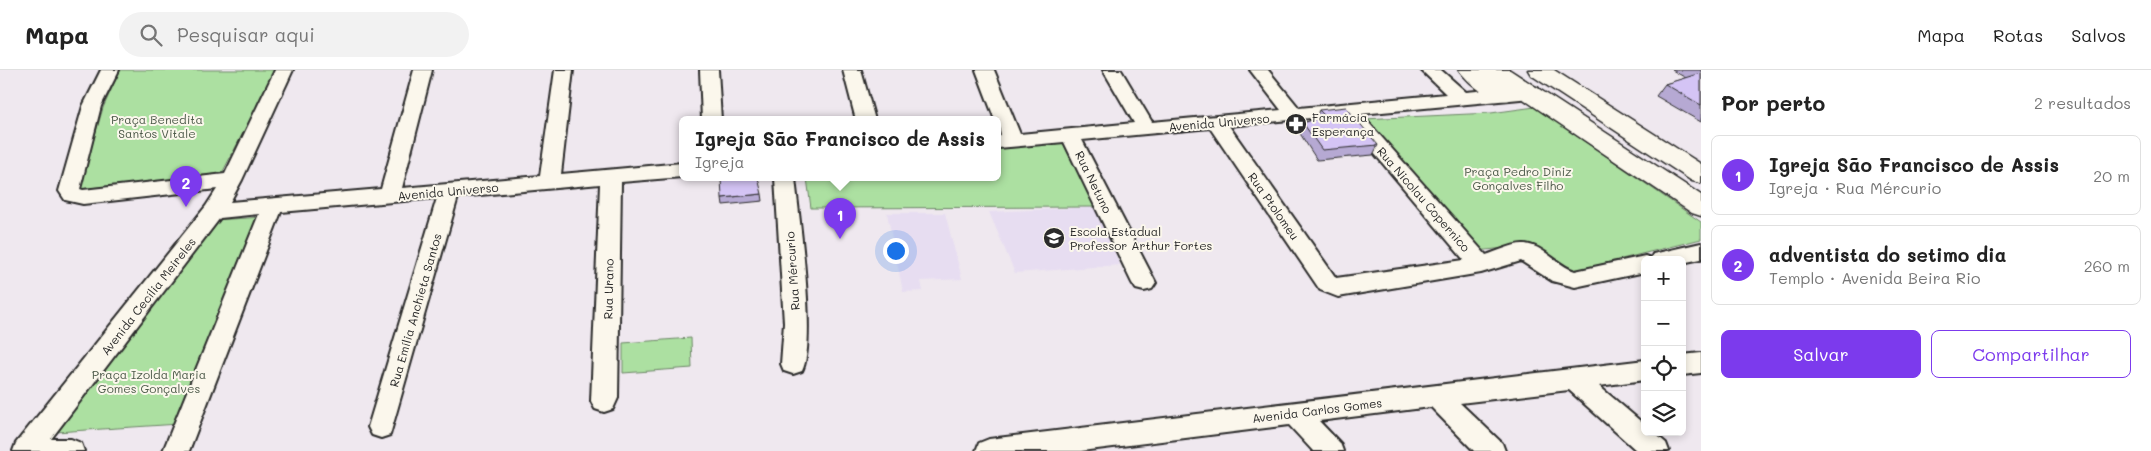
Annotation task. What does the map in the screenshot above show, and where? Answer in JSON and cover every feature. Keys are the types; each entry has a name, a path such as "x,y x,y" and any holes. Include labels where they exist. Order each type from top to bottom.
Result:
{"main road":[{"path":"1470,70 1502,95"},
{"path":"1495,70 1701,206"},
{"path":"1539,70 1701,175"}],"street":[{"path":"110,70 92,106 69,191 72,195 83,197 232,180"},
{"name":"Avenida Cecília Meireles","path":"26,451 214,212 232,180 284,70"},
{"path":"389,197 423,70"},
{"path":"550,181 564,70"},
{"path":"709,70 712,116"},
{"path":"852,70 865,116"},
{"path":"985,70 998,116"},
{"path":"1112,70 1146,128"},
{"path":"1260,70 1295,115"},
{"path":"1430,70 1462,99"},
{"name":"Avenida Universo","path":"1005,141 1531,92"},
{"name":"Rua Nicolau Copernico","path":"1348,110 1481,264"},
{"name":"Rua Ptolomeu","path":"1216,122 1328,284 1333,287 1338,288 1481,264"},
{"path":"1001,127 1005,141"},
{"name":"Rua Netuno","path":"1070,134 1144,283"},
{"name":"Avenida Universo","path":"214,212 679,170"},
{"name":"Rua Urano","path":"604,401 606,398 611,176"},
{"name":"Rua Mércurio","path":"785,181 796,323 793,364"},
{"name":"Rua Emília Anchieta Santos","path":"381,427 449,192"},
{"path":"176,451 273,206"},
{"path":"1679,256 1701,251"},
{"path":"1481,264 1527,253 1560,275 1575,280 1641,265"},
{"path":"1686,365 1701,363"},
{"name":"Avenida Carlos Gomes","path":"989,451 1641,370"},
{"path":"1573,378 1656,451"},
{"path":"1435,395 1492,451"},
{"path":"1294,412 1330,451"},
{"path":"26,451 71,451"}],"shaded area":[{"name":"Escola Estadual Professor Arthur Fortes","path":"1095,207 1120,265 1015,273 989,212"},
{"path":"887,213 945,213 962,279 921,281 923,291 903,292"}],"green space":[{"name":"Praça Benedita Santos Vitale","path":"120,70 276,70 221,175 79,189 103,108"},
{"name":"Praça Pedro Diniz Gonçalves Filho","path":"1535,107 1701,222 1701,239 1570,272 1532,245 1477,251 1363,119 1491,113"},
{"path":"1063,143 1095,207 811,208 807,181 1001,181 1001,149"},
{"name":"Praça Izolda Maria Gomes Gonçalves","path":"264,217 179,424 56,432 214,220"},
{"path":"691,338 692,368 623,373 623,343"}],"building":[{"path":"1701,73 1701,105 1665,84"},
{"path":"1346,107 1378,145 1322,150 1303,123 1325,116 1319,110"},
{"path":"721,181 759,181 762,194 722,198"}],"place":[{"name":"Farmácia Esperança","path":"1296,124"},
{"name":"adventista do setimo dia","path":"186,207"},
{"name":"Escola Estadual Professor Arthur Fortes","path":"1054,238"},
{"name":"Igreja São Francisco de Assis","path":"840,239"}]}
